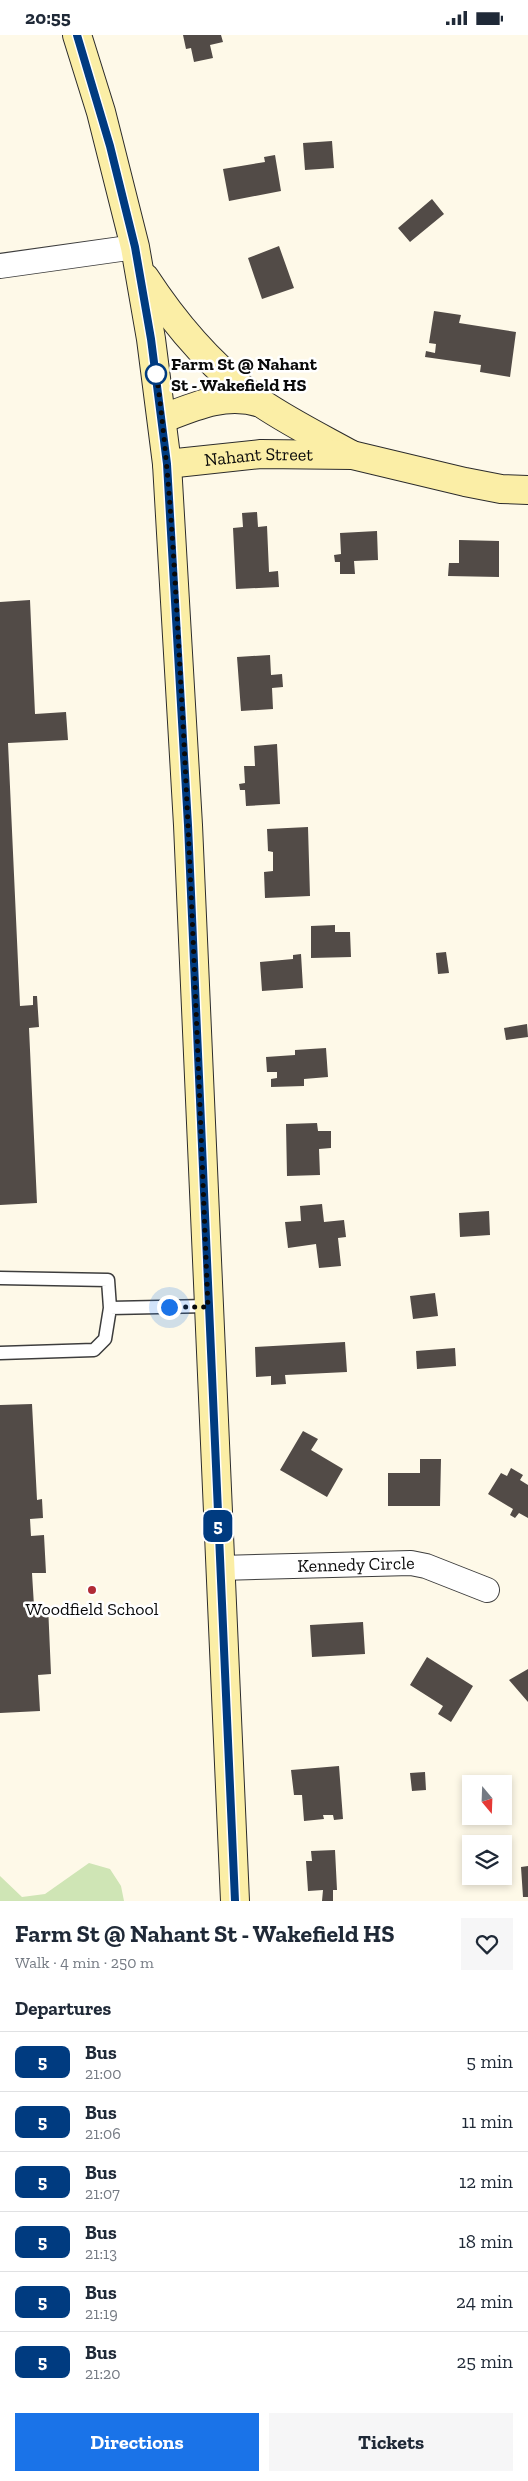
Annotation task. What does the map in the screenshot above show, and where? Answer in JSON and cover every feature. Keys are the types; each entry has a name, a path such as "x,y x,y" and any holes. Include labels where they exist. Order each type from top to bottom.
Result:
{"main road":[{"path":"77,35 103,121 138,259 167,464 188,825 235,1901"},
{"name":"Nahant Street","path":"138,259 184,334 216,367 262,403 352,455"},
{"path":"162,419 223,399 240,398 262,403"},
{"name":"Nahant Street","path":"167,464 261,454 352,455 465,482 501,489 528,490"}],"street":[{"path":"0,266 138,259"},
{"name":"Kennedy Circle","path":"220,1569 411,1563 426,1566 487,1590"}],"lane":[{"path":"0,1278 108,1280 110,1308 105,1339 94,1350 0,1353"},
{"path":"110,1308 208,1307"}],"green space":[{"path":"89,1863 110,1869 121,1886 124,1901 0,1901 0,1876 22,1897 45,1894"}],"building":[{"path":"183,35 221,35 223,42 210,45 213,58 194,62 191,48 186,49"},
{"path":"332,141 334,168 305,170 303,143"},
{"path":"275,155 281,191 229,201 223,169 265,162 264,157"},
{"path":"432,199 444,214 410,242 398,228"},
{"path":"279,246 294,288 262,299 248,258"},
{"path":"434,311 461,315 459,323 516,332 510,377 480,372 481,365 425,357 426,351 435,353 436,344 429,343"},
{"path":"257,512 258,527 267,526 269,572 278,571 279,587 236,589 233,528 243,527 242,513"},
{"path":"377,531 378,560 354,561 355,574 340,574 340,562 335,562 334,555 341,554 340,533"},
{"path":"459,540 499,541 499,577 448,576 449,563 459,563"},
{"path":"30,600 35,714 66,712 68,740 8,743 20,1006 33,1005 33,996 37,996 39,1027 29,1028 37,1203 0,1205 0,602"},
{"path":"270,655 271,675 282,674 283,687 272,688 273,709 241,711 237,657"},
{"path":"277,744 280,804 246,806 245,790 240,790 239,784 245,783 244,766 255,766 254,746"},
{"path":"308,827 310,896 265,898 264,872 273,871 273,852 268,851 267,829"},
{"path":"335,925 335,932 350,932 351,957 311,958 311,926"},
{"path":"446,952 449,973 438,974 436,953"},
{"path":"301,954 303,988 262,991 260,962 293,959 293,955"},
{"path":"527,1024 528,1037 506,1040 504,1028"},
{"path":"326,1048 328,1077 304,1079 304,1086 271,1087 271,1079 277,1078 277,1072 267,1072 266,1057 295,1055 295,1050"},
{"path":"317,1123 318,1131 331,1131 331,1148 319,1149 320,1175 287,1176 286,1124"},
{"path":"322,1204 324,1222 344,1220 346,1237 338,1238 341,1266 319,1268 316,1244 288,1248 285,1222 301,1221 300,1206"},
{"path":"489,1211 490,1235 460,1237 459,1213"},
{"path":"435,1293 438,1316 413,1319 410,1296"},
{"path":"345,1342 347,1372 285,1375 286,1384 271,1385 271,1376 256,1377 255,1347"},
{"path":"455,1348 456,1366 417,1369 416,1351"},
{"path":"32,1404 37,1500 42,1499 43,1518 30,1519 31,1536 44,1535 46,1573 32,1573 34,1606 48,1605 51,1674 38,1675 40,1711 0,1713 0,1405"},
{"path":"303,1431 318,1439 311,1450 343,1469 327,1497 280,1470"},
{"path":"420,1459 441,1459 440,1506 388,1506 388,1473 420,1473"},
{"path":"511,1468 523,1475 520,1480 528,1485 528,1518 519,1513 515,1518 510,1515 513,1509 488,1494 501,1473 507,1476"},
{"path":"363,1622 365,1654 312,1657 310,1625"},
{"path":"427,1657 473,1686 451,1722 438,1714 443,1706 410,1685"},
{"path":"528,1669 528,1702 509,1680"},
{"path":"339,1766 343,1819 334,1820 333,1815 323,1815 324,1819 304,1821 302,1795 294,1795 291,1770"},
{"path":"425,1772 426,1790 412,1791 410,1773"},
{"path":"335,1850 337,1890 333,1890 333,1901 322,1901 323,1890 308,1891 306,1861 312,1861 311,1851"},
{"path":"528,1866 528,1897 523,1897 521,1867"}],"bus line":[{"name":"5","path":"77,35 87,63 110,146 135,247 151,339 167,464 188,825 208,1307 229,1728 235,1901"}],"place":[{"name":"Farm St @ Nahant St - Wakefield HS","path":"156,374"},
{"name":"Woodfield School","path":"92,1590"}],"route":[{"path":"156,374 156,371 167,464 176,603 188,825 208,1307 169,1307"}]}
